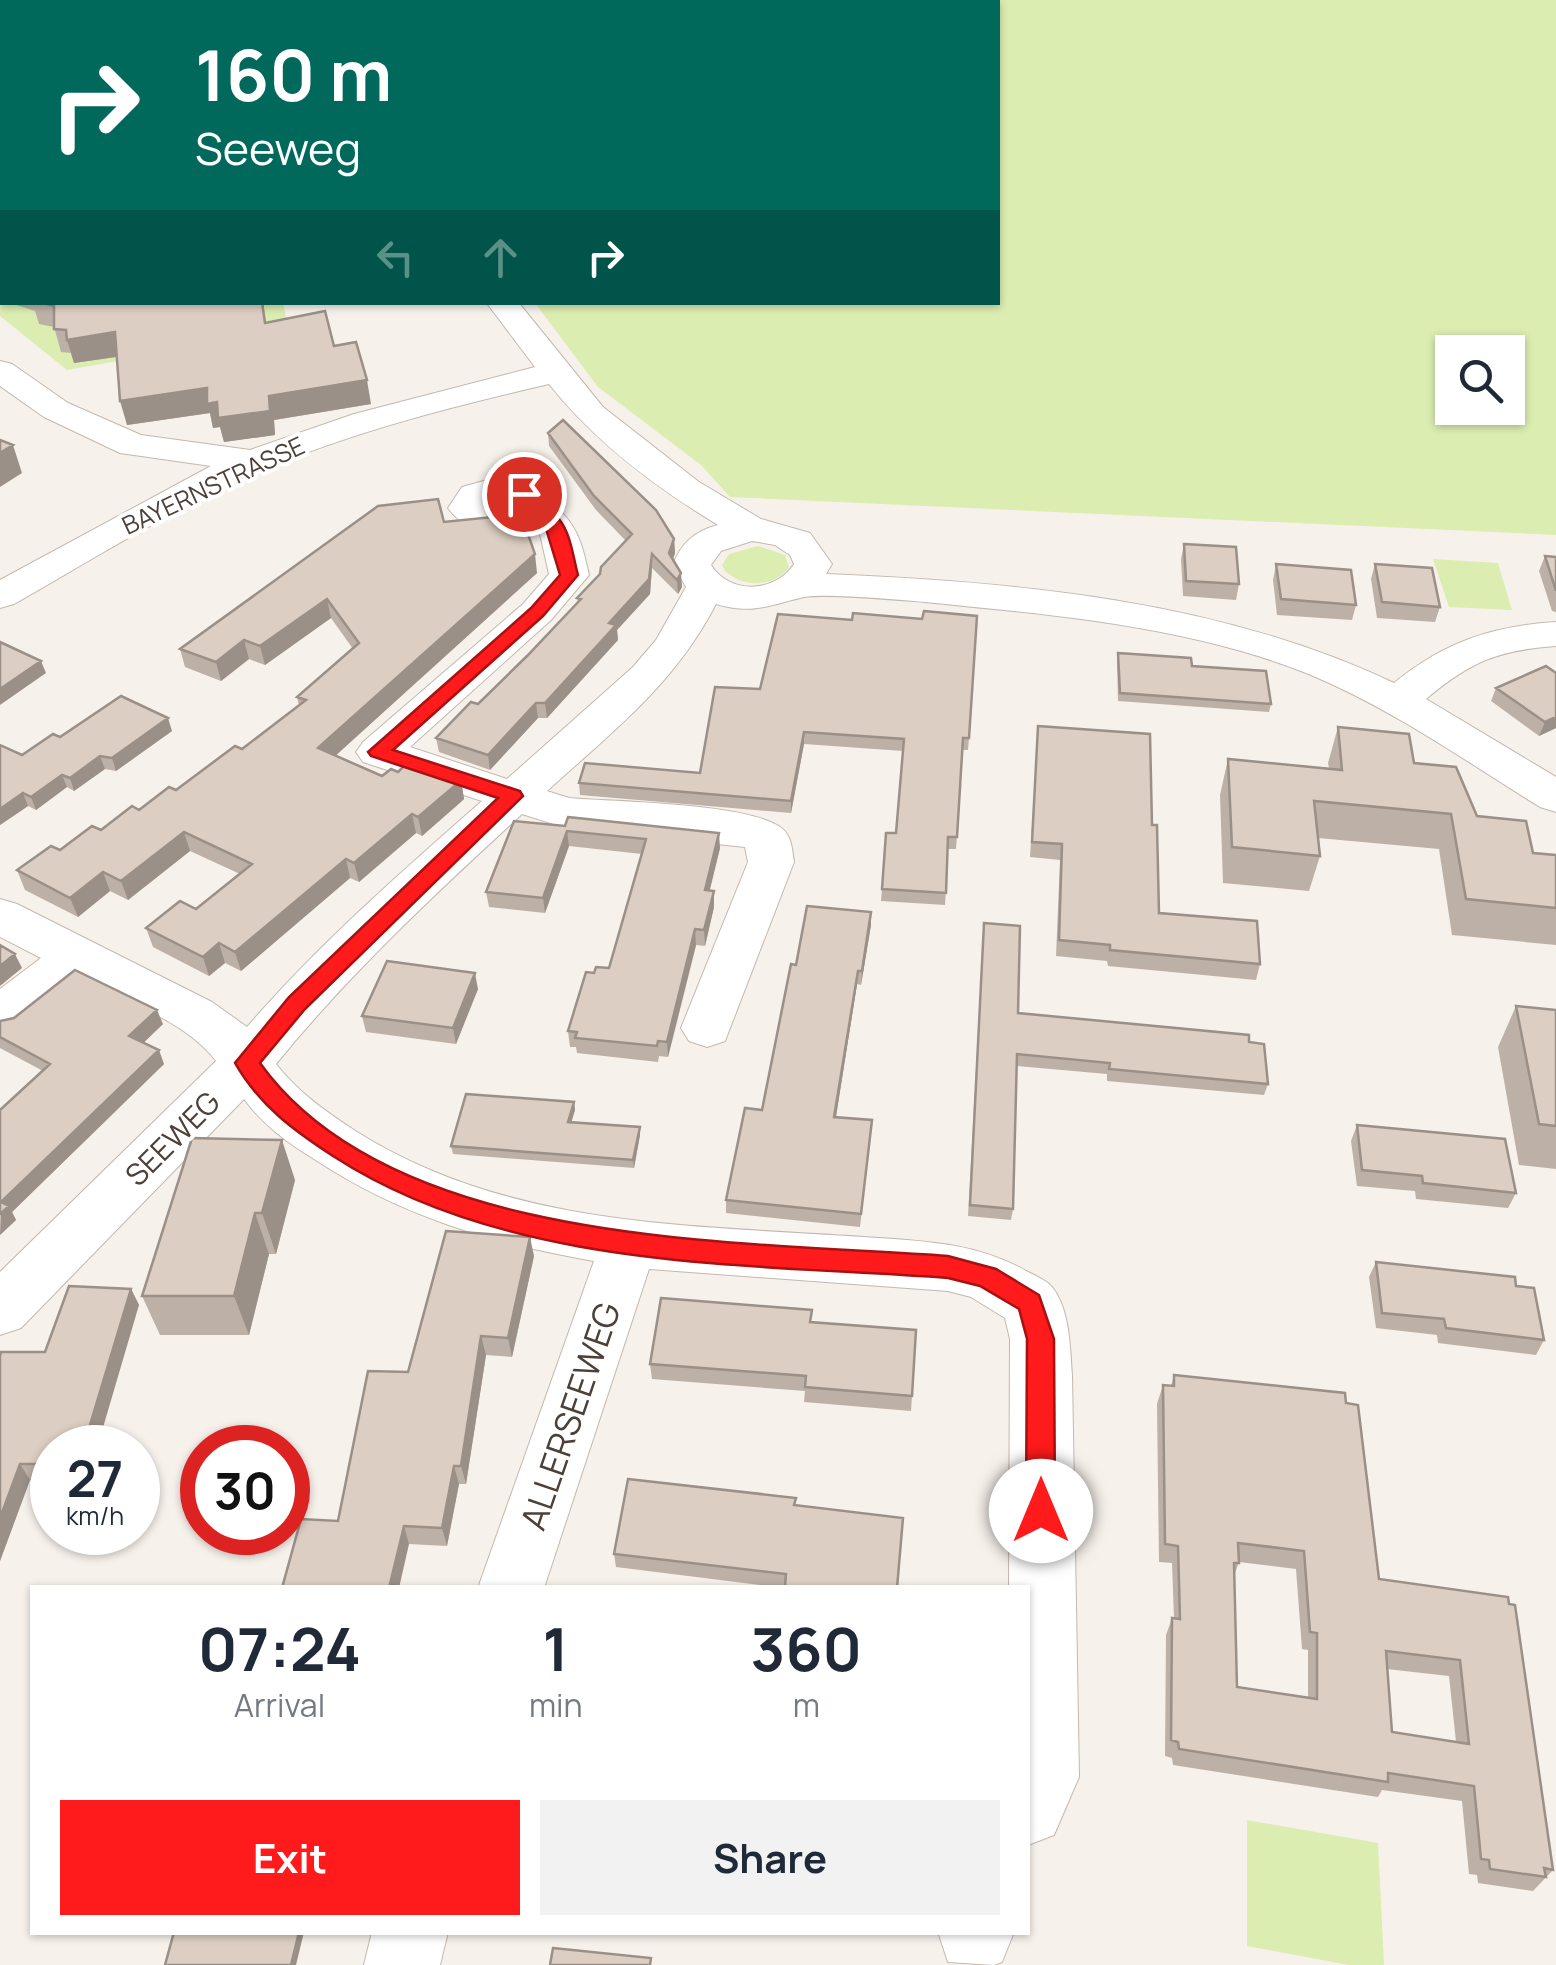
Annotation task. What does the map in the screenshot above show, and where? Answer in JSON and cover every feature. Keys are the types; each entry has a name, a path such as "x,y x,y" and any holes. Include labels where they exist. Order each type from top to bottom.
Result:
{"street":[{"path":"503,305 591,414 686,490 752,530"},
{"path":"0,372 56,410 133,445 253,461"},
{"name":"BAYERNSTRASSE","path":"0,596 105,536 253,461 429,402 554,372"},
{"path":"686,490 703,545"},
{"path":"528,506 551,519 561,540 569,575 537,612 378,752 566,813 747,829 767,839 771,862 707,1028"},
{"path":"752,530 787,536 801,543 805,572 784,593 724,592 692,565 703,545 716,537 752,530"},
{"path":"805,572 1128,615 1264,644 1327,667 1398,701 1556,797"},
{"name":"SEEWEG","path":"0,1310 247,1063 297,1003 512,796 618,705 724,592"},
{"path":"1398,701 1452,656 1485,641 1556,634"},
{"path":"0,916 194,1015 226,1037 271,1096 299,1122 363,1163 422,1194 516,1224 629,1244 948,1267 987,1277 1030,1303 1040,1339 1042,1375 1043,1777 1030,1805"},
{"path":"0,1016 78,956"},
{"name":"ALLERSEEWEG","path":"512,1585 629,1244"},
{"path":"402,1965 409,1935"}],"green space":[{"path":"1000,0 1556,0 1556,535 730,497 701,465 598,387 536,305 1000,305"},
{"path":"0,305 283,305 289,331 67,370 0,316"},
{"path":"758,546 785,555 789,567 783,574 767,582 749,583 725,571 722,565 729,554"},
{"path":"1433,559 1498,563 1512,610 1449,607"},
{"path":"1247,1820 1378,1843 1384,1965 1349,1965 1247,1946"}],"building":[{"path":"50,305 262,305 265,323 325,311 334,346 356,342 367,380 269,396 270,411 218,418 217,402 207,404 207,388 120,401 115,332 67,340 66,330 54,329 54,306"},
{"path":"563,420 656,510 674,539 669,553 681,573 677,580 652,554 649,579 609,623 616,625 545,703 536,703 488,755 436,738 471,702 478,704 527,656 581,599 577,598 632,534 594,496 548,433"},
{"path":"0,440 13,445 0,453"},
{"path":"438,499 444,522 521,514 535,554 318,748 382,776 391,769 398,772 407,763 461,780 457,784 418,817 412,814 354,863 346,859 235,952 219,943 203,957 146,928 180,901 196,909 252,864 184,832 121,881 103,872 70,898 17,870 51,846 60,850 92,826 101,830 132,806 139,810 169,787 176,790 235,746 242,749 306,700 297,697 359,643 327,599 260,646 244,640 216,662 180,649 378,506"},
{"path":"1184,544 1236,547 1239,584 1186,581"},
{"path":"1545,556 1556,557 1556,591"},
{"path":"1276,564 1351,570 1356,605 1281,599"},
{"path":"1375,564 1432,568 1440,607 1382,602"},
{"path":"924,611 977,616 969,738 963,738 957,837 948,837 946,893 882,889 886,833 896,833 904,739 804,732 791,801 579,783 585,763 700,773 715,687 760,689 778,614 852,620 853,613 922,619"},
{"path":"0,642 41,661 0,689"},
{"path":"1118,653 1191,658 1192,666 1266,671 1271,704 1120,693"},
{"path":"1546,666 1556,673 1556,717 1545,722 1496,688"},
{"path":"121,696 168,718 112,758 100,756 70,778 62,775 31,797 23,793 0,809 0,745 22,755 53,734 60,737"},
{"path":"1038,726 1150,734 1159,913 1257,921 1260,964 1110,950 1110,945 1059,940 1062,844 1032,842"},
{"path":"1338,727 1409,734 1414,763 1456,767 1477,816 1526,821 1533,853 1556,855 1556,908 1466,899 1451,814 1314,801 1320,856 1232,847 1228,759 1342,770"},
{"path":"568,817 719,833 705,890 714,891 704,930 695,929 667,1042 658,1041 657,1046 575,1038 577,1032 568,1031 586,972 594,973 596,967 609,968 646,839 567,831 543,898 486,892 514,821 565,826"},
{"path":"807,906 871,912 834,1117 872,1120 861,1214 726,1200 745,1108 762,1110 791,964 796,965"},
{"path":"984,923 1020,926 1018,1013 1249,1035 1249,1042 1264,1044 1268,1084 1109,1069 1110,1063 1017,1054 1013,1209 970,1205"},
{"path":"0,945 15,954 0,966"},
{"path":"387,961 475,973 453,1028 362,1016"},
{"path":"75,970 157,1010 129,1036 159,1050 1,1202 9,1206 0,1214 0,1110 50,1064 0,1037 0,1021 14,1018"},
{"path":"1516,1006 1556,1010 1556,1126 1539,1124"},
{"path":"466,1094 574,1102 568,1122 640,1127 633,1160 451,1146"},
{"path":"1357,1125 1505,1139 1516,1193 1423,1183 1422,1176 1362,1170"},
{"path":"192,1138 282,1140 262,1213 255,1213 234,1296 142,1296"},
{"path":"446,1231 530,1237 508,1338 481,1336 461,1466 454,1466 442,1528 404,1526 390,1585 283,1585 291,1555 310,1555 310,1519 338,1521 368,1371 408,1372"},
{"path":"1376,1262 1515,1277 1516,1286 1534,1288 1544,1340 1446,1328 1444,1319 1382,1313"},
{"path":"69,1286 131,1289 90,1425 30,1425 30,1464 20,1464 0,1518 1,1352 45,1352"},
{"path":"661,1298 812,1310 810,1322 916,1330 912,1396 805,1387 806,1376 650,1364"},
{"path":"1174,1375 1345,1393 1346,1403 1358,1405 1379,1579 1508,1597 1509,1604 1515,1605 1553,1870 1544,1868 1546,1877 1490,1869 1489,1860 1481,1859 1474,1786 1388,1773 1388,1782 1179,1749 1178,1742 1171,1740 1172,1618 1180,1619 1178,1546 1165,1544 1163,1385 1174,1386","holes":["1238,1543 1304,1551 1310,1632 1317,1633 1317,1699 1237,1687 1234,1563 1239,1563","1386,1651 1460,1660 1469,1744 1392,1732"]},
{"path":"628,1479 796,1498 794,1505 903,1518 897,1585 785,1585 786,1574 614,1554"},
{"path":"173,1935 298,1935 291,1965 165,1965"},
{"path":"553,1948 651,1958 650,1965 550,1965"}],"route":[{"path":"524,494 528,506 551,519 561,540 569,575 537,612 378,752 512,796 297,1003 247,1063 271,1096 299,1122 363,1163 422,1194 516,1224 629,1244 948,1267 987,1277 1030,1303 1040,1339 1041,1511"}]}
